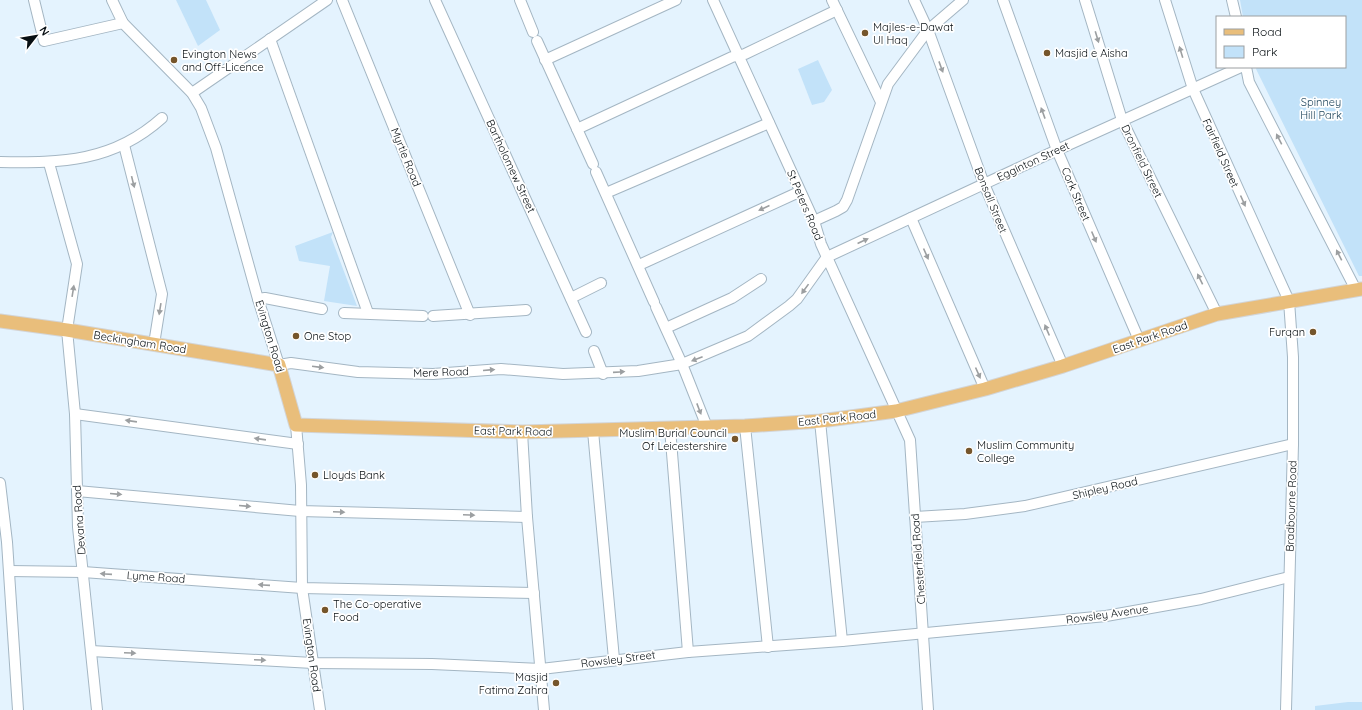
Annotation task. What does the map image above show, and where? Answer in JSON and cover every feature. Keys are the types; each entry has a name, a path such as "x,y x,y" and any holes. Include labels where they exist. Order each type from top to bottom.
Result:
{"main road":[{"name":"East Park Road","path":"296,426 522,432 745,426 820,421 896,411 985,389 1063,366 1217,314 1359,290"},
{"name":"Beckingham Road","path":"0,321 67,330 279,365"},
{"name":"Evington Road","path":"279,365 296,426"}],"street":[{"path":"34,0 44,41 123,23"},
{"name":"Evington Road","path":"112,0 123,23 192,93 201,108 216,148 258,299 279,365"},
{"path":"192,93 325,0"},
{"name":"Myrtle Road","path":"342,0 470,315"},
{"name":"Bartholomew Street","path":"435,0 586,332"},
{"path":"520,0 535,37 639,265 682,364 706,427"},
{"path":"546,60 676,0"},
{"name":"St Peters Road","path":"713,0 739,55 799,192 814,221 827,257 896,411"},
{"path":"832,0 881,102"},
{"name":"Bonsall Street","path":"914,0 928,30 984,184 1063,366"},
{"path":"814,221 843,207 847,200 888,84 928,30 963,0"},
{"name":"Cork Street","path":"1003,0 1057,150 1139,340"},
{"name":"Dronfield Street","path":"1085,0 1122,120 1217,314"},
{"name":"Fairfield Street","path":"1164,0 1193,89 1289,301"},
{"path":"1232,0 1236,16"},
{"path":"577,129 836,10"},
{"path":"270,39 368,313"},
{"name":"Egginton Street","path":"827,257 1122,120 1239,68"},
{"path":"1246,68 1249,82 1359,290"},
{"path":"0,162 49,163 86,158 124,144 145,133 162,118"},
{"path":"606,194 769,123"},
{"path":"124,144 162,294 154,344"},
{"name":"Devana Road","path":"49,163 77,264 67,330 75,414 78,527 97,710"},
{"path":"639,265 799,192"},
{"path":"911,218 985,389"},
{"name":"Mere Road","path":"279,365 291,363 358,372 433,374 501,369 563,374 603,374 638,371 682,364 748,336 790,306 797,299 827,257"},
{"path":"666,328 732,298 761,279"},
{"path":"571,298 601,283"},
{"path":"258,299 265,298 322,309"},
{"name":"Bradbourne Road","path":"1286,710 1293,444 1293,357 1289,301"},
{"path":"344,312 428,316 470,315 526,310"},
{"path":"594,352 603,374"},
{"name":"Chesterfield Road","path":"896,411 910,440 928,710"},
{"path":"75,414 298,444"},
{"path":"820,421 842,642"},
{"name":"Evington Road","path":"296,426 298,444 302,588 320,710"},
{"path":"745,426 768,647"},
{"path":"670,428 688,652"},
{"path":"593,431 614,659"},
{"path":"522,432 527,517 544,710"},
{"name":"Shipley Road","path":"915,517 965,514 1025,506 1293,444"},
{"path":"0,484 4,542 9,571 18,710"},
{"path":"77,491 300,511 527,517"},
{"name":"Lyme Road","path":"9,571 83,572 302,588 534,593"},
{"name":"Rowsley Avenue","path":"923,633 1106,616 1201,599 1289,577"},
{"name":"Rowsley Street","path":"91,651 313,663 432,664 541,669 614,659 688,652 842,642 923,633"}],"green space":[{"path":"176,0 206,0 220,30 198,46"},
{"name":"Spinney Hill Park","path":"1240,0 1362,0 1362,276 1359,276 1256,69 1346,68 1346,16 1243,16"},
{"path":"818,60 832,90 824,102 812,105 798,69"},
{"path":"333,232 331,237 357,306 324,301 330,266 299,261 295,246"},
{"path":"1362,702 1362,710 1315,710 1315,706"}],"place":[{"name":"Majles-e-Dawat Ul Haq","path":"865,33"},
{"name":"Masjid e Aisha","path":"1047,53"},
{"name":"Evington News and Off-Licence","path":"174,60"},
{"name":"Furqan","path":"1313,332"},
{"name":"One Stop","path":"296,336"},
{"name":"Muslim Burial Council Of Leicestershire","path":"735,439"},
{"name":"Muslim Community College","path":"969,451"},
{"name":"Lloyds Bank","path":"315,475"},
{"name":"The Co-operative Food","path":"325,610"},
{"name":"Masjid Fatima Zahra","path":"556,683"}]}
